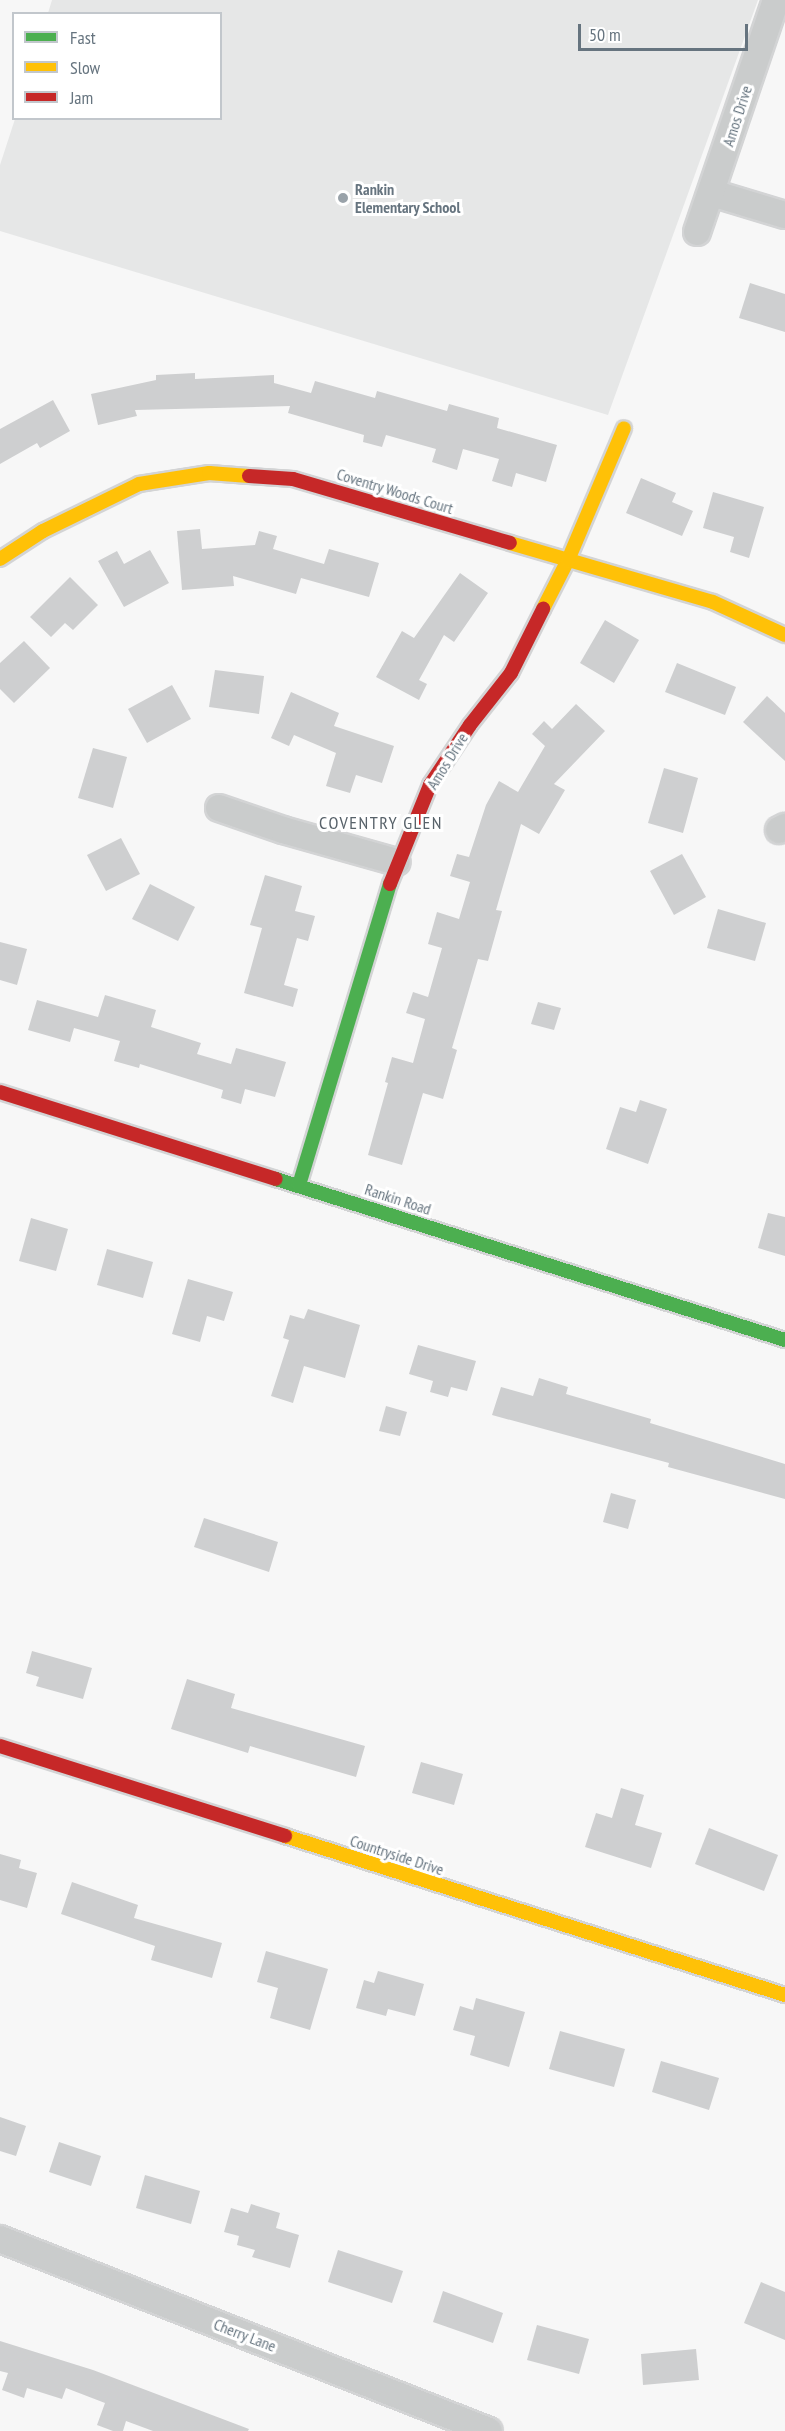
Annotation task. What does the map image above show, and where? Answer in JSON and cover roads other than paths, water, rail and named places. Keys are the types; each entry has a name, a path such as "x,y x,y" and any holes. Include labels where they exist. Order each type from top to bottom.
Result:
{"street":[{"name":"Amos Drive","path":"697,232 776,0"},
{"path":"712,193 785,214"},
{"name":"Amos Drive","path":"299,1185 397,862 430,785 470,725 511,673 568,560 624,428"},
{"name":"Coventry Woods Court","path":"0,560 43,531 140,484 209,473 292,478 713,602 785,635"},
{"path":"219,808 283,830 397,862"},
{"name":"Rankin Road","path":"0,1092 785,1340"},
{"name":"Countryside Drive","path":"0,1746 785,1995"},
{"name":"Cherry Lane","path":"0,2239 489,2431"}],"place":[{"name":"Rankin Elementary School","path":"343,198"}],"district":[{"name":"COVENTRY GLEN","path":"381,823"}]}
